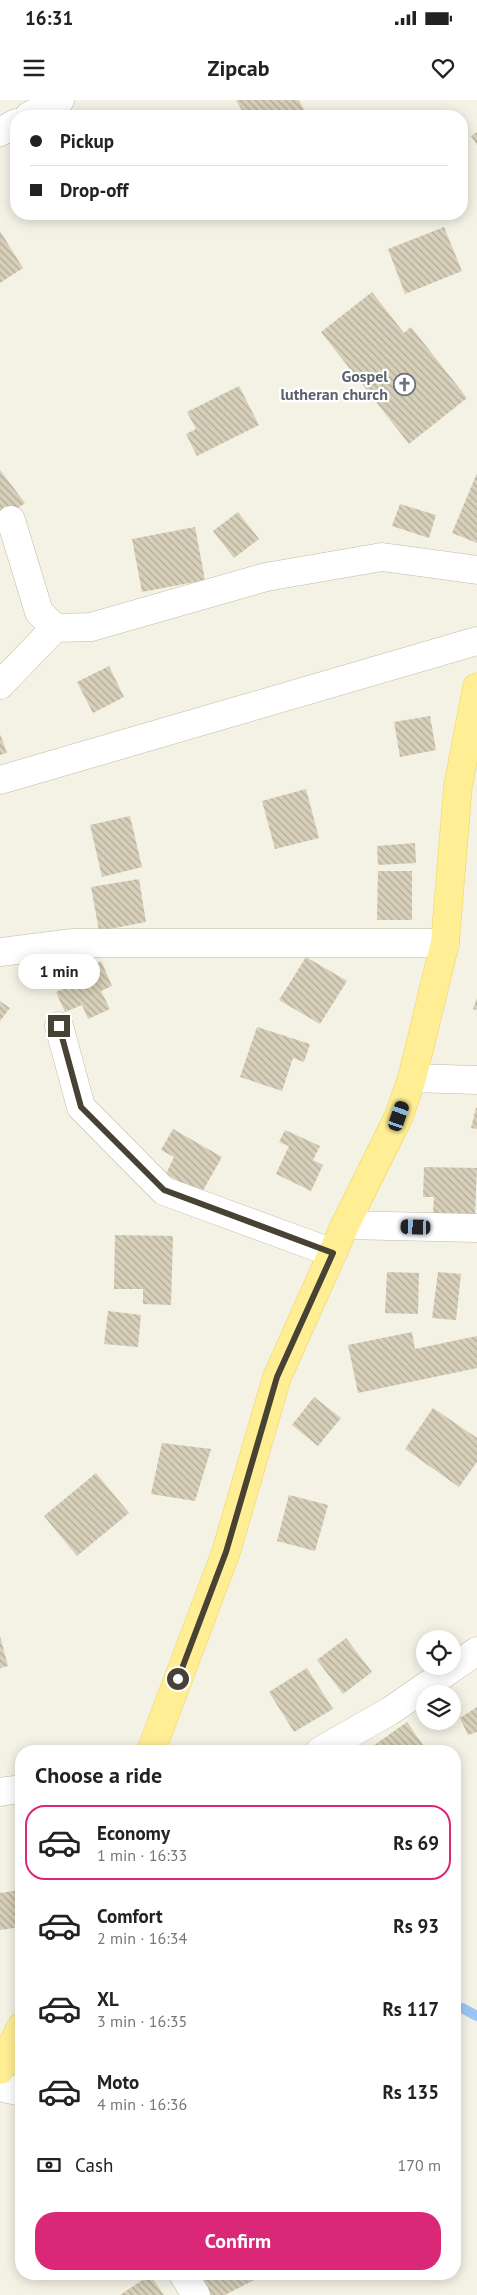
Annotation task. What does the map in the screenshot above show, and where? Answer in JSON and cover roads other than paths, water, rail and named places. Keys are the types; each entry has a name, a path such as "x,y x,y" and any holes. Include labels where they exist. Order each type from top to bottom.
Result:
{"main road":[{"path":"153,1745 226,1552 277,1377 345,1225 399,1116 412,1078 445,943 458,786 477,687"},
{"path":"0,2070 15,2039"}],"street":[{"path":"41,110 60,100"},
{"path":"11,520 39,612 56,628"},
{"path":"0,684 56,628 91,627 266,577 382,557 477,570"},
{"path":"0,780 477,641"},
{"path":"0,952 73,943 445,943"},
{"path":"59,1026 81,1107 164,1190 333,1253"},
{"path":"412,1078 477,1080"},
{"path":"345,1225 477,1228"},
{"path":"330,1745 390,1710 477,1651"},
{"path":"0,1792 15,1789"},
{"path":"0,2087 15,2091"},
{"path":"187,2280 196,2295"}],"waterway":[{"path":"462,2008 477,2016"}],"place":[{"name":"Gospel lutheran church","path":"404,385"}]}
